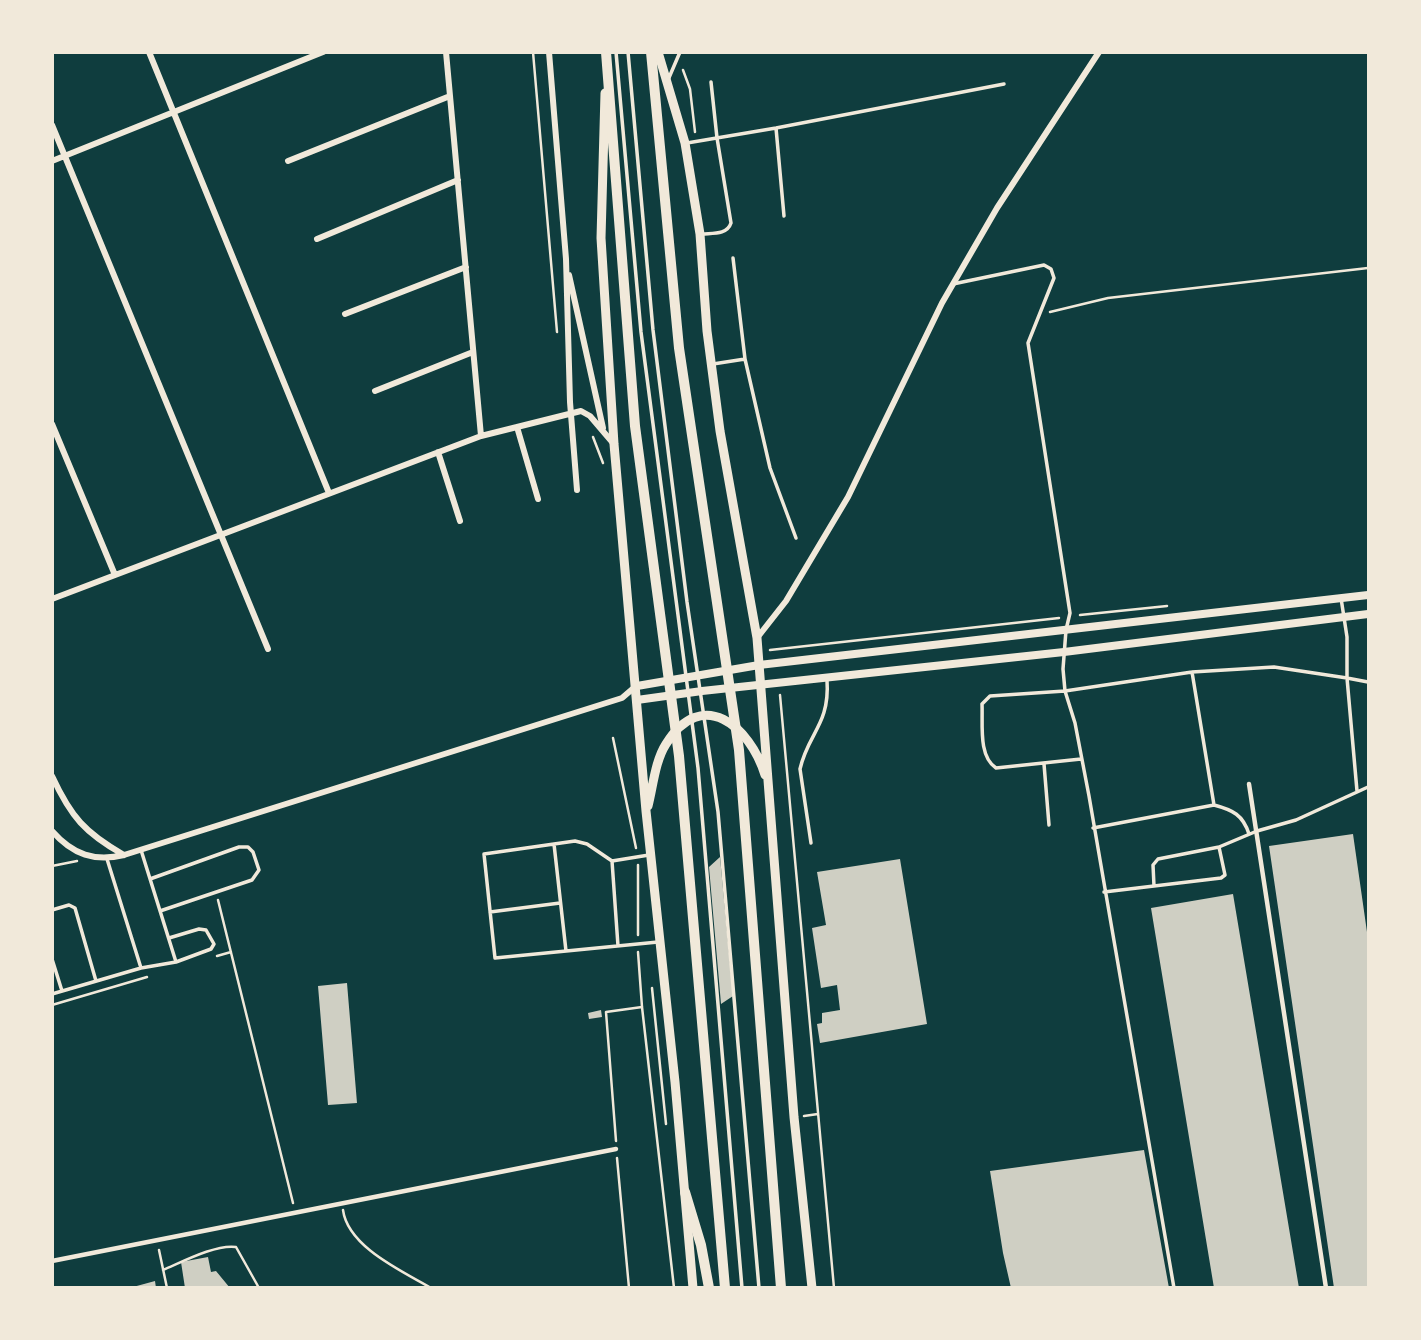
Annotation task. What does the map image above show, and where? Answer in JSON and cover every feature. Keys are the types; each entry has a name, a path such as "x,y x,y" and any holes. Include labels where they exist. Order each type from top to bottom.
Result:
{"highway":[{"path":"606,52 635,426 679,756 725,1287"},
{"path":"651,52 679,348 739,750 781,1287"},
{"path":"685,1192 701,1245 709,1287"}],"main road":[{"path":"658,52 685,144 700,234 711,364 720,431 757,638 754,665 771,793 793,1103 812,1287"},
{"path":"607,66 601,238 614,444 641,685 646,811 644,856 660,942 694,1287"},
{"path":"646,811 664,747 684,723 704,716 727,720 746,734 760,760 771,793"}],"street":[{"path":"149,52 329,493"},
{"path":"52,161 174,114 309,55 323,52"},
{"path":"446,52 481,436"},
{"path":"549,52 566,259 571,412 577,490"},
{"path":"757,638 786,601 848,497 894,398 953,284 997,208 1099,52"},
{"path":"288,161 450,96"},
{"path":"52,125 268,649"},
{"path":"317,239 458,180"},
{"path":"566,259 604,430"},
{"path":"345,314 466,267"},
{"path":"375,391 473,352"},
{"path":"52,598 481,436 581,411 604,430 614,444"},
{"path":"52,424 115,575"},
{"path":"517,427 538,499"},
{"path":"438,452 460,522"},
{"path":"52,831 89,858 107,859 124,855 622,698 641,685 754,665 1368,595"},
{"path":"622,698 642,699 1064,653 1368,614"},
{"path":"52,776 83,828 124,855"},
{"path":"1249,785 1326,1287"},
{"path":"52,1261 616,1149"}],"lane":[{"path":"616,52 641,331 698,768 742,1287"},
{"path":"628,52 653,330 687,602 718,812 759,1287"},
{"path":"667,82 680,52"},
{"path":"700,234 725,232 730,229 732,223 717,138 711,82"},
{"path":"685,144 1004,84"},
{"path":"776,128 785,216"},
{"path":"733,258 745,359 770,468 796,538"},
{"path":"953,284 1044,265 1051,269 1054,278 1028,344 1070,613 1062,669 1065,691 1075,723 1174,1287"},
{"path":"711,364 745,359"},
{"path":"1341,598 1347,638 1347,678 1357,791"},
{"path":"1081,759 996,768 989,763 985,755 982,704 990,696 1065,691 1192,671 1274,667 1368,682"},
{"path":"1192,671 1214,805"},
{"path":"811,843 800,769 802,758 826,710 827,678"},
{"path":"1044,764 1049,825"},
{"path":"1154,886 1154,861 1219,847 1257,831 1296,820 1368,787"},
{"path":"1093,828 1214,805 1232,810 1244,820 1249,834"},
{"path":"644,856 612,861 587,844 575,841 484,854 495,958 660,942"},
{"path":"554,844 566,951"},
{"path":"150,878 239,847 248,847 253,852 260,870 252,880 160,911"},
{"path":"1104,892 1221,878 1224,874 1219,847"},
{"path":"141,849 176,962"},
{"path":"107,859 141,968"},
{"path":"612,861 618,946"},
{"path":"490,912 560,903"},
{"path":"52,910 69,905 75,908 96,981"},
{"path":"52,994 141,968 176,962 211,949 214,944 206,930 199,929 169,938"},
{"path":"52,959 62,991"}],"path":[{"path":"533,52 557,334"},
{"path":"1039,315 1108,298 1368,268"},
{"path":"592,435 605,470"},
{"path":"613,738 644,856 644,881"},
{"path":"644,856 638,944 642,1007 674,1287"},
{"path":"52,866 89,858"},
{"path":"216,892 295,1213"},
{"path":"209,958 231,952"},
{"path":"52,1004 151,976"},
{"path":"652,981 666,1129"},
{"path":"629,1287 606,1012 642,1007"},
{"path":"342,1203 344,1219 371,1254 431,1287"},
{"path":"157,1240 167,1287"},
{"path":"163,1270 231,1246 236,1247 259,1287"}],"building":[{"path":"1353,834 1368,939 1368,1288 1334,1288 1269,846"},
{"path":"720,857 733,996 721,1004 709,867"},
{"path":"900,859 927,1024 820,1043 817,1024 822,1023 822,1013 840,1010 837,985 821,988 812,928 826,925 817,872"},
{"path":"1233,894 1299,1288 1214,1288 1151,908"},
{"path":"347,983 357,1103 328,1105 318,986"},
{"path":"601,1010 602,1017 589,1019 588,1013"},
{"path":"1144,1150 1169,1288 1011,1288 990,1171"},
{"path":"208,1257 211,1272 216,1271 230,1288 185,1288 181,1262"},
{"path":"155,1281 156,1288 133,1287"}]}
